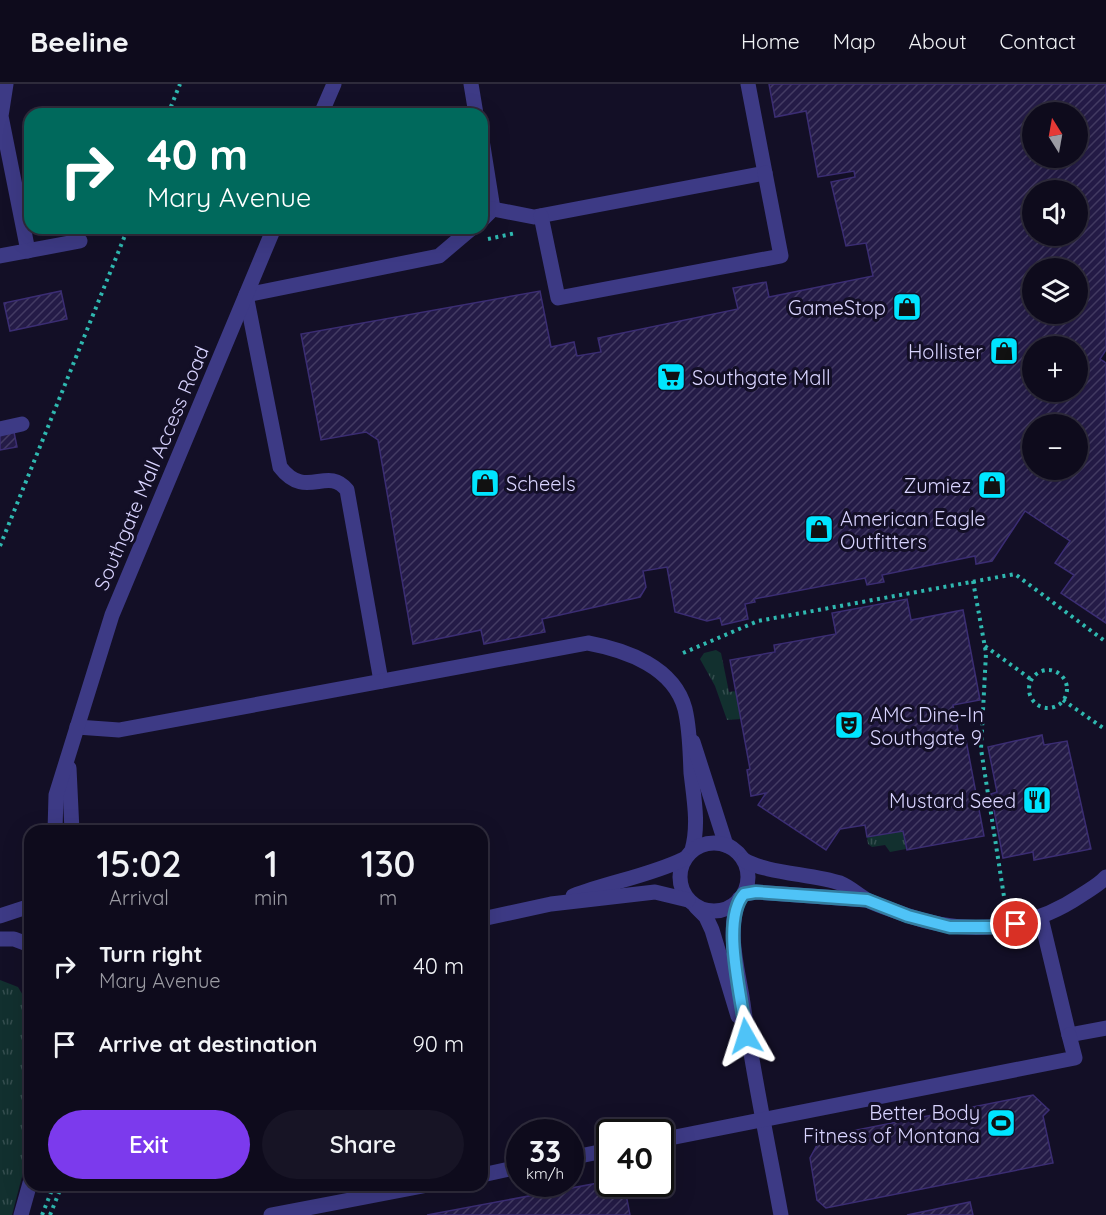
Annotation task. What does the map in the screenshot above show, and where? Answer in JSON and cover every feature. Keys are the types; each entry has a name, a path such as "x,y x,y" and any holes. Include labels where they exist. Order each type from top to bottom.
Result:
{"street":[{"path":"6,84 1,116 24,231"},
{"path":"324,108 334,84"},
{"path":"471,84 476,108"},
{"path":"541,216 558,298 781,256 748,84"},
{"path":"494,209 534,217 765,173"},
{"path":"488,174 494,209"},
{"path":"488,214 494,209"},
{"path":"25,234 28,251"},
{"name":"Southgate Mall Access Road","path":"55,825 56,795 112,615 271,234"},
{"path":"381,681 347,490 340,482 334,480 297,482 289,479 280,467 246,295 439,256 477,234"},
{"path":"0,256 80,241"},
{"path":"0,429 21,424"},
{"path":"77,727 119,729 588,644 614,647 668,675 684,706 689,733 697,834 679,880 692,903 706,917 712,930 733,1006 746,1036"},
{"name":"Southgate Mall Access Road","path":"72,825 68,779 70,752 77,727"},
{"path":"689,733 700,757 726,845 744,860 762,868 808,874 843,884 867,900 908,916 950,927 990,927 1041,918 1064,908 1106,877"},
{"path":"545,906 601,885 663,869 702,844 726,845"},
{"path":"744,860 748,883 734,916 733,940 746,1036 781,1215"},
{"path":"488,918 545,906 655,892 717,911 728,908 741,897 756,892 867,900"},
{"path":"0,916 24,908"},
{"path":"674,1137 1075,1058 1041,918"},
{"path":"0,939 14,939 24,943"},
{"path":"1069,1035 1106,1028"},
{"path":"488,1173 506,1169"},
{"path":"21,1215 28,1191"},
{"path":"271,1215 397,1191"}],"path":[{"path":"170,108 180,84"},
{"path":"488,233 520,232"},
{"path":"0,546 126,234"},
{"path":"683,653 758,621 1015,574 1106,642"},
{"path":"973,581 984,646 981,749 1005,903"},
{"path":"984,646 1032,680"},
{"path":"1044,671 1054,671 1062,677 1067,686 1063,700 1052,708 1041,707 1033,702 1029,693 1032,680 1044,671"},
{"path":"1063,700 1106,730"},
{"path":"42,1215 52,1191"},
{"path":"50,1215 60,1191"}],"green space":[{"path":"716,650 721,653 729,692 736,691 741,719 727,720 715,686 700,659 704,653"},
{"path":"903,831 906,849 890,852 885,845 872,847 868,844 867,837"},
{"path":"0,980 18,987 24,997 24,1169 12,1215 0,1215"}],"building":[{"name":"Southgate Mall","path":"769,84 1106,84 1106,350 1100,359 1106,363 1106,623 1061,593 1074,575 1055,563 1070,541 1025,511 992,561 976,564 975,556 882,575 884,582 867,585 865,578 754,599 755,602 745,604 748,619 722,625 720,618 707,621 675,612 667,567 643,571 646,587 640,597 542,619 545,632 484,644 481,630 413,644 378,440 366,432 321,440 301,334 540,291 551,347 574,342 577,356 601,352 598,338 738,309 733,288 766,282 769,297 873,276 866,243 846,246 831,182 855,177 854,171 818,177 806,111 775,117"},
{"path":"61,291 67,319 10,331 4,303"},
{"path":"14,432 17,447 0,450 0,435"},
{"name":"AMC Dine-In Southgate 9","path":"907,599 911,620 963,610 980,700 953,705 960,741 966,740 984,836 907,850 903,831 867,837 865,825 840,829 826,850 758,805 766,793 751,796 747,770 750,769 730,660 775,652 774,645 836,634 832,613"},
{"path":"1042,735 1044,745 1067,741 1091,849 1034,860 1033,852 1003,858 991,794 997,792 988,747"},
{"path":"1033,1095 1049,1110 1043,1116 1053,1163 826,1208 817,1200 810,1158 817,1145 816,1138"},
{"path":"596,1183 596,1197 627,1197 630,1215 427,1215 523,1197 584,1197 584,1186"},
{"path":"970,1202 973,1215 907,1215"}],"place":[{"name":"GameStop","path":"907,307"},
{"name":"Hollister","path":"1004,351"},
{"name":"Southgate Mall","path":"671,377"},
{"name":"Scheels","path":"485,483"},
{"name":"Zumiez","path":"992,485"},
{"name":"American Eagle Outfitters","path":"819,529"},
{"name":"AMC Dine-In Southgate 9","path":"849,725"},
{"name":"Mustard Seed","path":"1037,800"},
{"name":"Better Body Fitness of Montana","path":"1001,1123"}],"route":[{"path":"746,1036 733,940 734,916 739,899 744,894 756,892 867,900 908,916 950,927 990,927 1016,924"}]}
